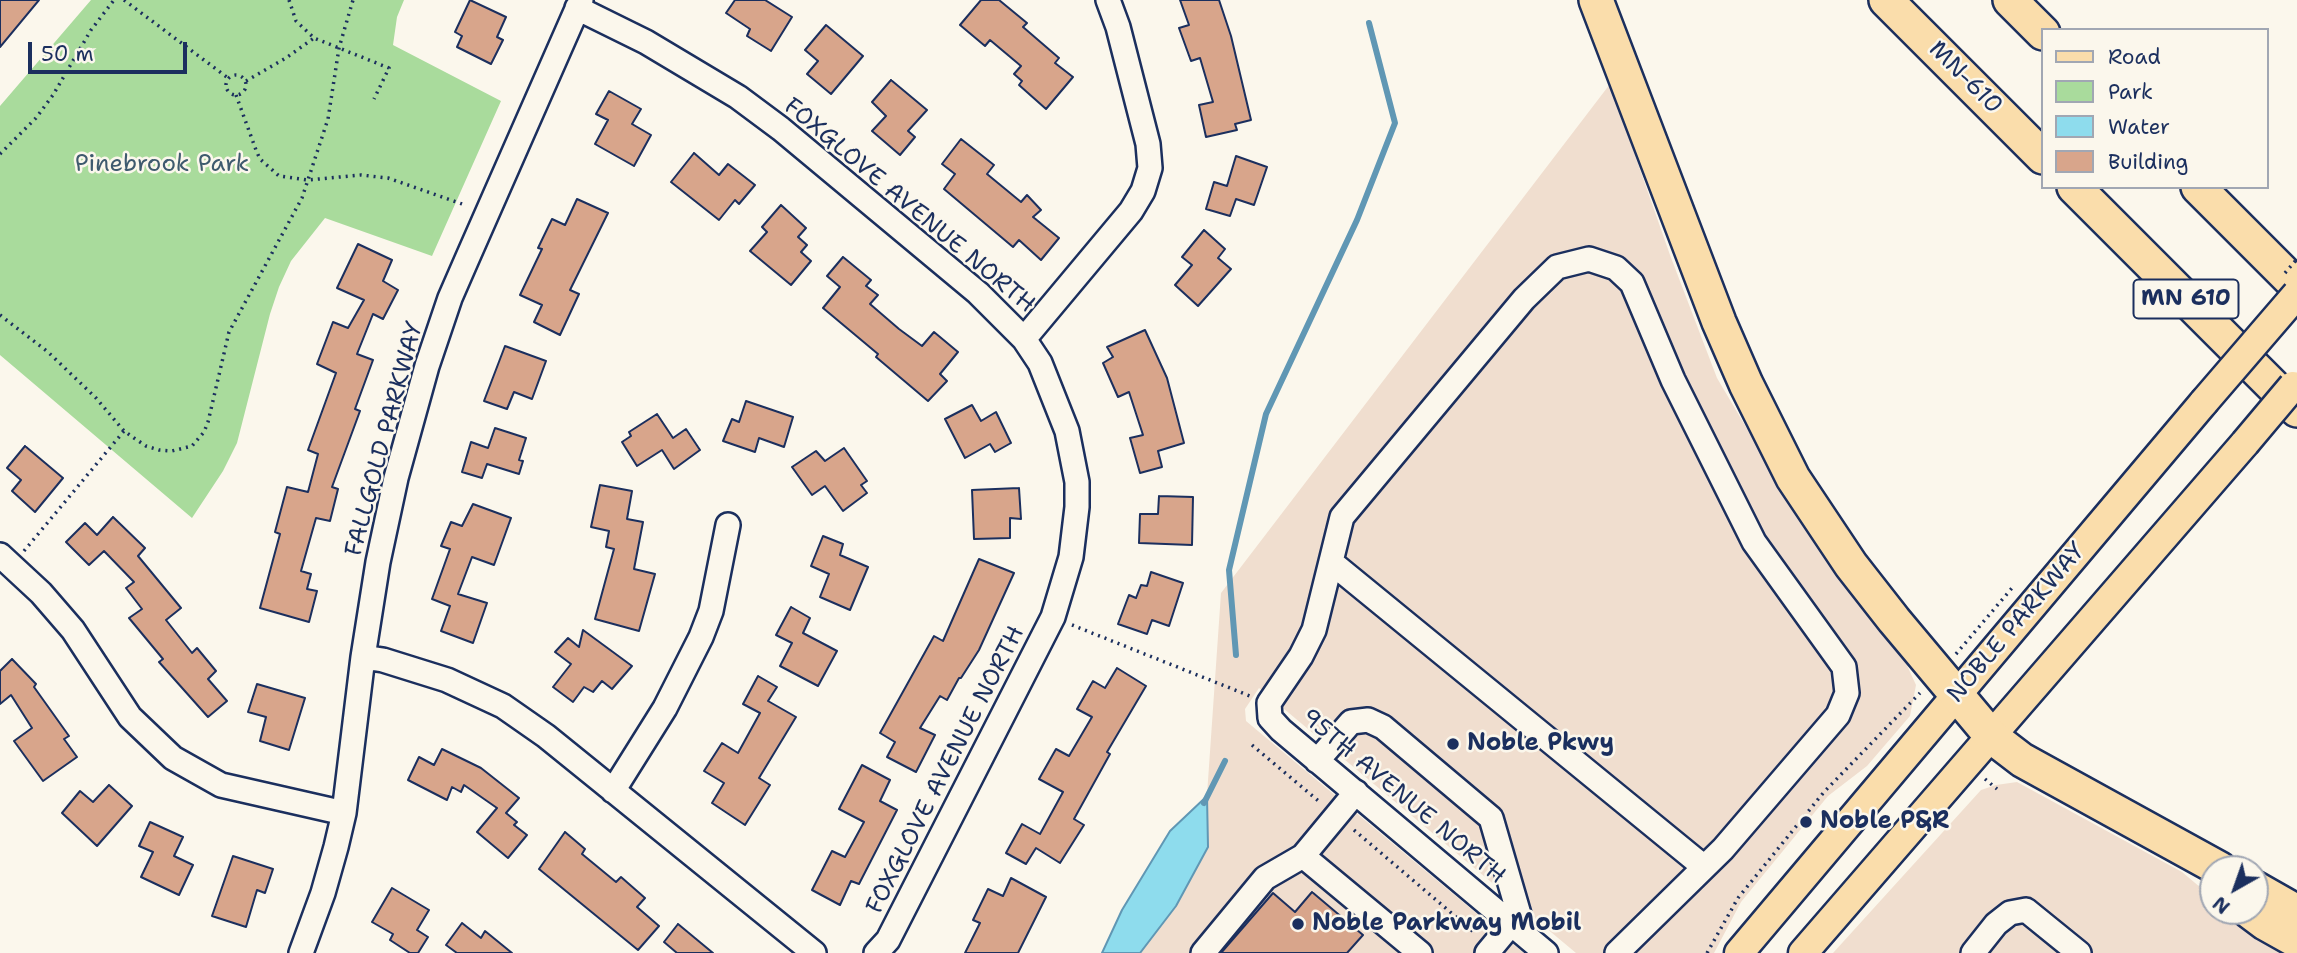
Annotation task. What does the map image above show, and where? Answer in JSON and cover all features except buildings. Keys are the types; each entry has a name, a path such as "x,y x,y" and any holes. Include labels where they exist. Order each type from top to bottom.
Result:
{"highway":[{"path":"1596,0 1720,322 1761,418 1793,478 1831,536 1894,620 1992,737 2022,760 2199,858"},
{"name":"MN-610","path":"1886,0 2042,156"},
{"path":"2010,0 2042,32"},
{"name":"MN 610","path":"2076,189 2297,410"},
{"name":"MN 610","path":"2200,189 2297,286"},
{"path":"2168,841 2199,871"},
{"path":"2269,896 2297,912"},
{"path":"2269,925 2297,941"}],"main road":[{"name":"NOBLE PARKWAY","path":"1739,953 1955,694 2297,294"},
{"path":"1803,953 2297,382"}],"street":[{"path":"1024,339 1132,211 1143,191 1150,168 1148,144 1118,27 1108,0"},
{"name":"FOXGLOVE AVENUE NORTH","path":"579,4 687,64 738,97 781,129 978,293 1024,339 1044,373 1068,431 1077,482 1077,507 1072,557 1053,617 888,940 876,953"},
{"name":"FALLGOLD PARKWAY","path":"302,953 323,893 344,813 363,657 378,562 396,478 427,366 454,288 579,4"},
{"path":"1269,703 1301,656 1314,630 1342,517 1524,299 1557,267 1589,259 1616,268 1632,284 1673,380 1754,542 1844,667 1847,694 1838,715 1704,867 1617,953"},
{"path":"613,790 665,708 701,637 710,611 728,525"},
{"path":"6,560 41,593 73,630 130,717 173,758 191,770 230,788 344,813"},
{"path":"1331,562 1704,867"},
{"path":"363,657 383,660 447,680 503,706 546,736 814,953"},
{"name":"95TH AVENUE NORTH","path":"1269,703 1270,718 1281,730 1546,953"},
{"path":"1317,761 1351,722 1368,720 1384,727 1491,818 1518,929 1490,950"},
{"path":"1203,953 1265,878 1303,856 1356,792"},
{"path":"1303,856 1404,948"},
{"path":"1973,953 1996,924 2010,914 2026,910 2079,953"}],"path":[{"path":"0,154 36,118 114,0"},
{"path":"124,0 228,78 240,76 246,80 247,88 236,95 229,94 225,89 228,78"},
{"path":"289,0 296,21 314,38 389,68 374,99"},
{"path":"0,315 48,352 96,398 124,432 146,446 172,451 192,446 204,432 229,332 302,198 328,119 339,48 353,0"},
{"path":"246,80 286,58 314,38"},
{"path":"236,95 260,159 279,176 308,180 361,174 388,178 465,205"},
{"path":"6,560 124,432"},
{"path":"1053,617 1269,703"},
{"path":"1707,953 1746,887 1824,792 1909,704"},
{"path":"1252,745 1490,950"}],"shaded area":[{"path":"1610,84 1717,378 1811,537 1905,661 1916,685 1910,716 1867,766 1828,796 1741,902 1714,953 1576,953 1259,688 1245,709 1246,721 1524,953 1140,953 1176,906 1208,847 1207,795 1221,593"},
{"path":"2017,782 2182,872 2199,886 2199,925 2245,925 2295,953 1833,953 1981,790"}],"green space":[{"name":"Pinebrook Park","path":"91,0 404,0 397,17 393,45 501,101 432,256 325,218 291,261 270,314 237,443 223,471 192,518 0,355 0,106"}],"water":[{"path":"1207,796 1208,847 1176,906 1140,953 1102,953 1122,910 1170,831"}],"waterway":[{"path":"1236,655 1229,570 1266,414 1357,220 1395,123 1369,23"},
{"path":"1204,803 1225,761"}],"place":[{"name":"Noble Pkwy","path":"1453,744"},
{"name":"Noble P&R","path":"1806,822"},
{"name":"Noble Parkway Mobil","path":"1298,924"}]}
